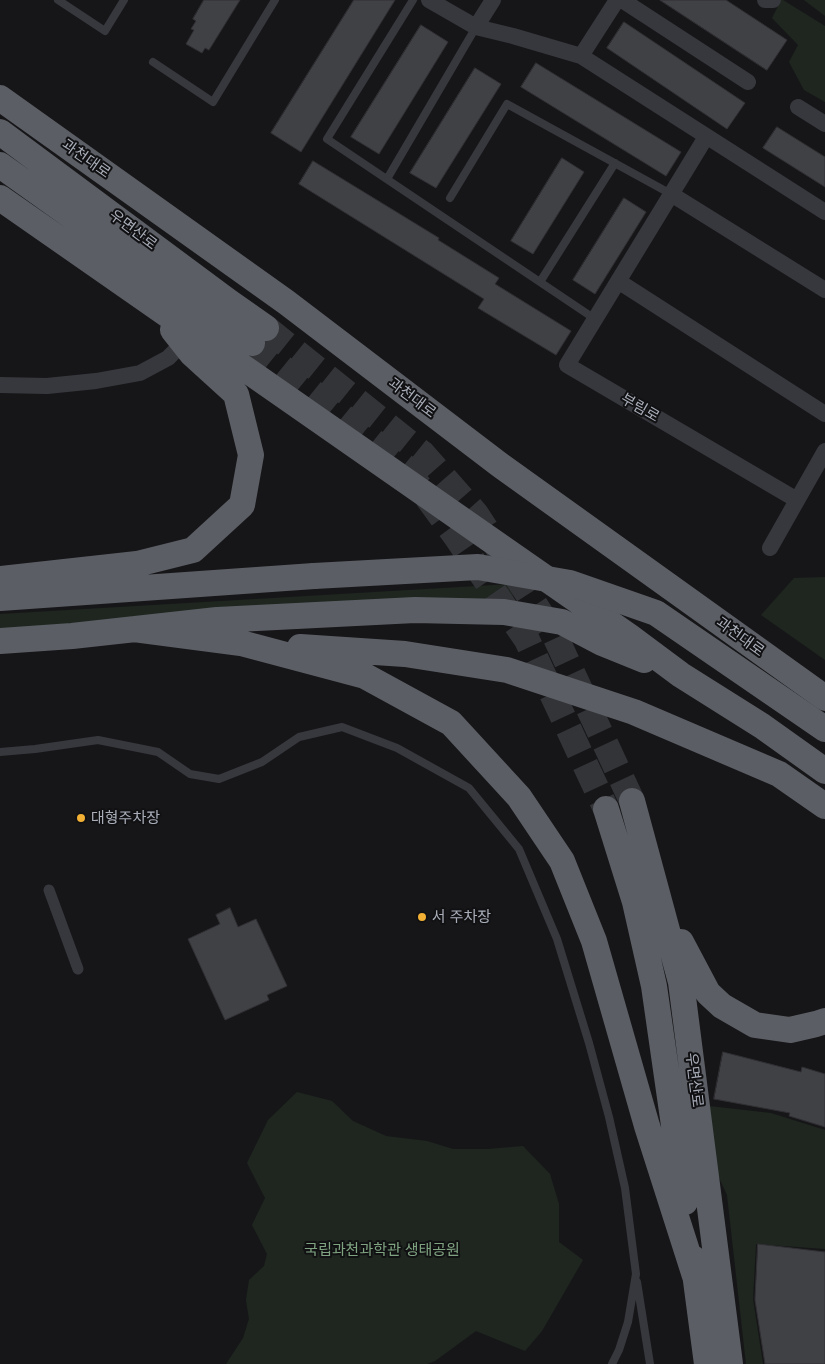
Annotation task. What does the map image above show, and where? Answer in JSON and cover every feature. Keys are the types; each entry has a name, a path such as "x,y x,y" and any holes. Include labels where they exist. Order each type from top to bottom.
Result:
{"highway":[{"name":"과천대로","path":"0,98 286,302 500,465 825,698"},
{"name":"우면산로","path":"0,132 229,302 259,336 220,322 0,165"},
{"path":"0,198 630,637 681,675 762,726 825,771"},
{"path":"0,579 138,564 193,550 242,505 251,455 236,394 192,354 156,308"},
{"path":"0,598 314,576 478,568 570,583 656,613 825,730"},
{"path":"0,641 72,636 217,620 415,610 504,612 562,622 602,643 681,675"},
{"path":"134,629 242,644 404,654 508,670 634,712 779,774 825,806"},
{"path":"242,644 365,676 451,723 519,797 562,861 594,941 647,1126 695,1276"},
{"path":"762,726 825,794"},
{"name":"우면산로","path":"632,801 681,982 730,1364"},
{"name":"우면산로","path":"606,809 635,902 654,986 707,1364"},
{"path":"660,902 708,993 722,1006 754,1025 790,1030 825,1021"}],"street":[{"path":"430,0 476,27 581,56 825,212"},
{"path":"476,27 492,0"},
{"path":"581,56 617,0"},
{"path":"622,0 748,82"},
{"path":"765,0 773,0"},
{"path":"798,107 825,124"},
{"name":"부림로","path":"706,137 567,365 797,500"},
{"path":"671,194 825,290"},
{"path":"618,281 825,414"},
{"path":"0,386 57,385 96,381 140,373 168,358 183,343"},
{"path":"770,548 825,451"},
{"path":"49,890 78,969"}],"lane":[{"path":"58,0 105,31 124,0"},
{"path":"153,62 213,102 275,0"},
{"path":"413,0 327,139 595,319"},
{"path":"387,179 476,27"},
{"path":"450,198 508,104 671,194"},
{"path":"540,282 615,163"},
{"path":"0,752 98,740 158,752 190,774 219,779 262,762 299,737 342,728 396,748 469,788 519,849 557,939 589,1043 609,1117 625,1188 650,1364"},
{"path":"612,1364 619,1350 628,1322 636,1274"}],"green space":[{"path":"781,0 825,26 825,102 804,90 789,62 798,45 772,18"},
{"path":"804,0 825,0 825,16"},
{"path":"825,577 825,660 761,615 794,578"},
{"path":"511,584 514,603 0,629 0,614"},
{"name":"국립과천과학관 생태공원","path":"297,1092 332,1101 353,1121 386,1136 427,1141 453,1149 523,1146 550,1174 559,1204 559,1242 583,1260 542,1331 525,1351 476,1331 435,1361 427,1364 226,1364 243,1338 249,1319 246,1300 249,1280 264,1266 267,1254 252,1225 265,1198 247,1163 268,1120"},
{"path":"709,1106 771,1113 825,1130 825,1249 756,1244 753,1299 763,1364 746,1364 727,1195 715,1169"}],"building":[{"path":"204,0 240,0 209,50 205,48 202,53 186,44 194,30 191,29 196,21 193,19"},
{"path":"354,0 395,0 301,152 271,133"},
{"path":"660,0 726,0 787,40 767,70"},
{"path":"624,22 745,103 727,129 607,48"},
{"path":"421,25 448,42 379,154 351,137"},
{"path":"536,63 681,152 666,176 521,87"},
{"path":"475,68 501,84 436,188 410,173"},
{"path":"777,127 825,157 825,187 763,148"},
{"path":"562,158 584,172 533,254 511,241"},
{"path":"313,161 439,238 438,240 499,278 495,284 571,331 556,355 478,308 484,299 299,184"},
{"path":"624,198 646,212 595,294 573,280"},
{"path":"230,908 238,927 256,919 287,986 267,995 269,1000 225,1020 188,939 220,924 216,915"},
{"path":"723,1052 801,1072 802,1067 825,1074 825,1127 789,1116 790,1113 714,1099"},
{"path":"758,1244 825,1252 825,1364 765,1364 755,1300"}],"tunnel":[{"path":"266,328 423,454 476,514 555,636 632,801"},
{"path":"252,343 405,467 455,535 527,640 606,809"}],"place":[{"name":"대형주차장","path":"81,818"},
{"name":"서 주차장","path":"422,917"}]}
